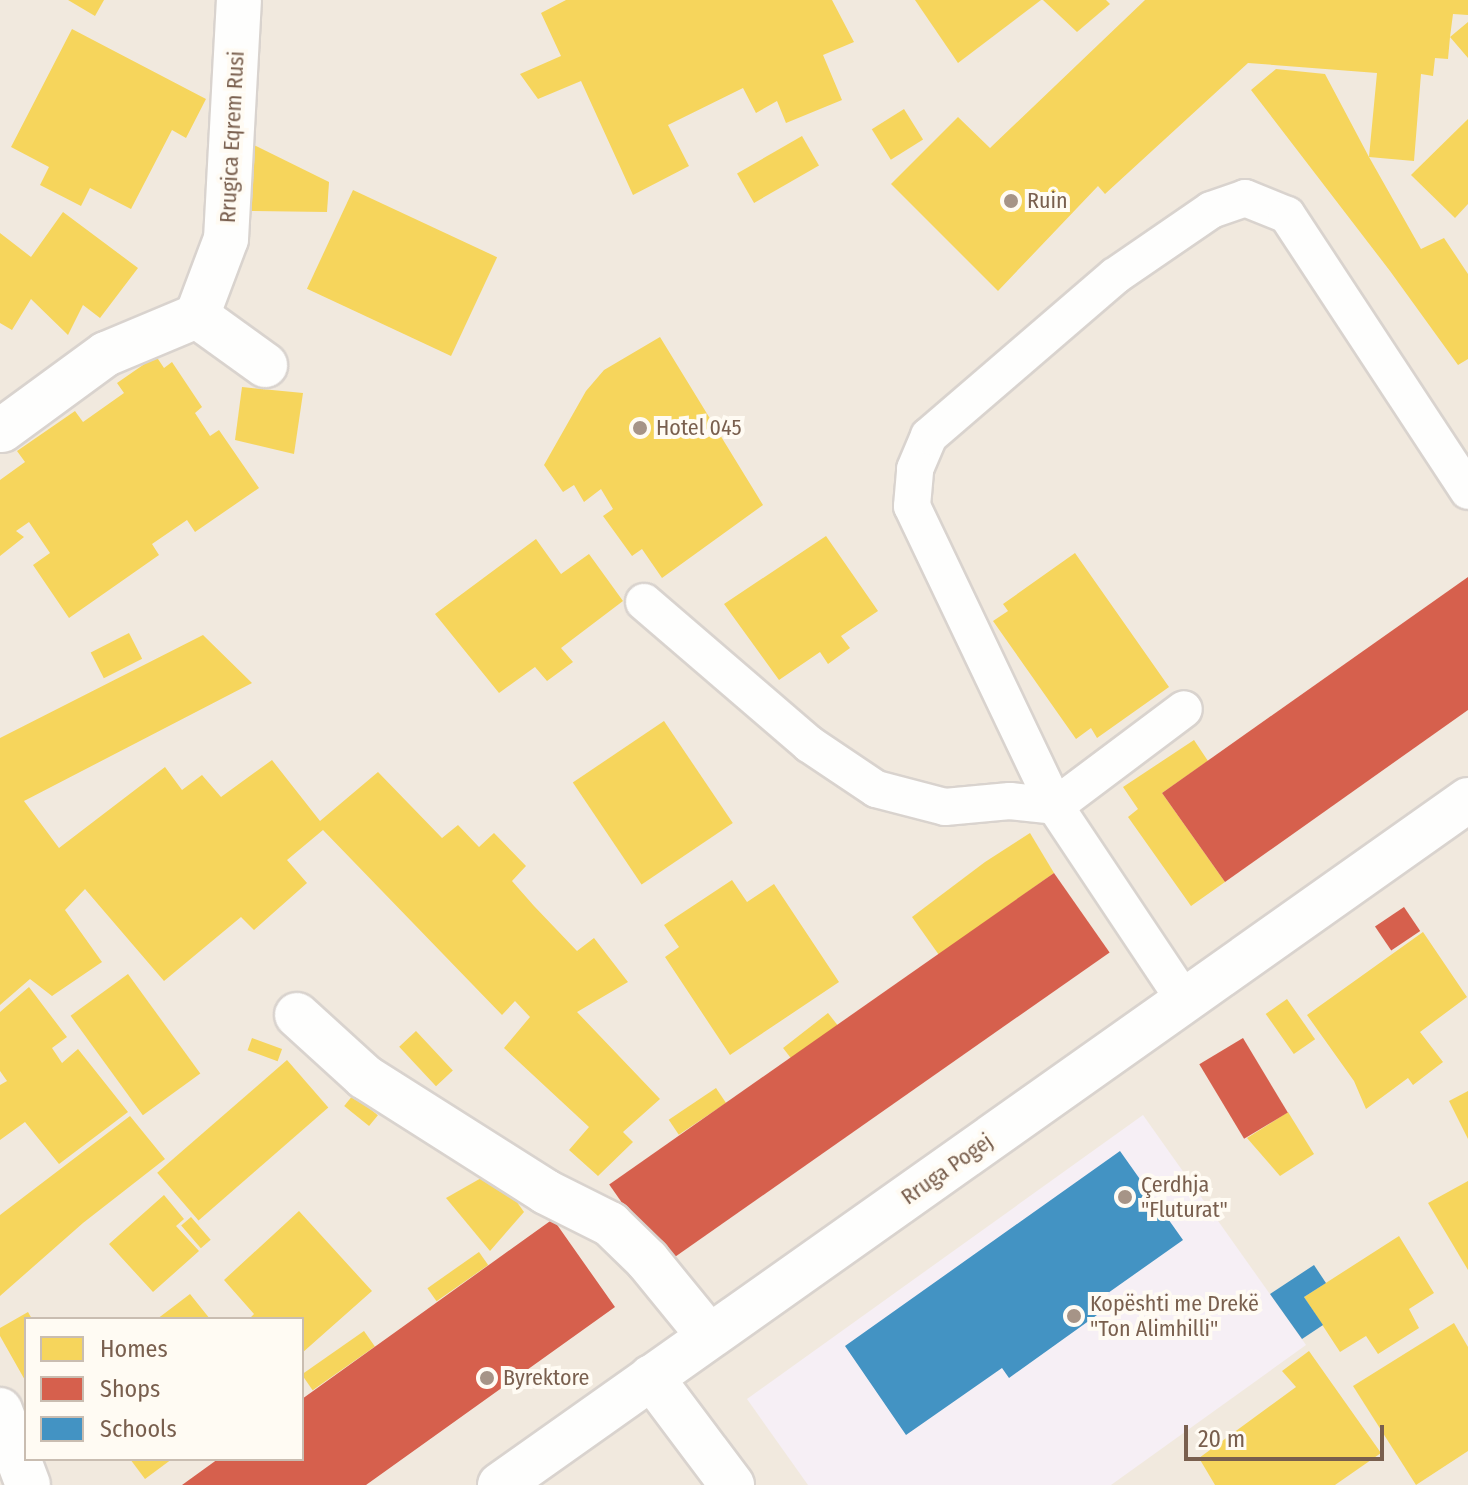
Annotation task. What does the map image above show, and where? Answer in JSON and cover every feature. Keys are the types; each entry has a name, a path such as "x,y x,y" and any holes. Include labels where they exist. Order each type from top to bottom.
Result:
{"street":[{"name":"Rrugica Eqrem Rusi","path":"197,316 226,239 239,0"},
{"path":"2,430 106,354 197,316 265,365"},
{"name":"Rruga Pogej","path":"500,1485 1468,800"},
{"path":"297,1015 365,1077 546,1192 610,1224 647,1260 709,1336"},
{"path":"651,1377 732,1485"},
{"path":"0,1410 28,1485"}],"lane":[{"path":"1185,1001 1055,806 912,506 915,469 929,436 1115,276 1211,210 1245,198 1287,215 1468,491"},
{"path":"644,602 809,744 876,789 945,807 1010,801 1055,806 1184,709"}],"shaded area":[{"path":"0,0 1468,0 1468,1485 0,1485"},
{"name":"Kopështi me Drekë \"Ton Alimhilli\"","path":"1143,1115 1306,1345 1111,1485 808,1485 747,1399"}],"building: Homes":[{"path":"68,0 104,0 95,16"},
{"path":"566,0 832,0 854,42 823,55 842,100 786,123 777,101 756,113 743,88 668,125 689,166 633,195 581,81 538,99 520,74 561,56 541,13"},
{"path":"915,0 1041,0 958,63"},
{"path":"1043,0 1106,0 1110,4 1077,32"},
{"path":"1145,0 1468,0 1468,15 1453,14 1448,59 1435,58 1433,76 1421,74 1414,161 1369,157 1377,73 1248,63 1105,194 1098,186 998,291 891,184 958,117 990,148"},
{"path":"1468,22 1468,58 1450,37"},
{"path":"72,29 206,99 186,138 172,130 131,209 90,188 81,206 40,185 49,167 11,147"},
{"path":"1276,69 1325,74 1421,249 1444,238 1468,274 1468,359 1458,365 1251,90"},
{"path":"904,109 923,140 891,160 872,129"},
{"path":"1468,119 1468,204 1455,218 1411,175"},
{"path":"802,136 819,165 754,203 737,174"},
{"path":"248,142 329,182 327,212 251,211"},
{"path":"353,190 497,257 451,356 307,289"},
{"path":"63,212 138,268 100,318 83,305 68,335 31,299 12,330 0,323 0,233 31,257"},
{"name":"Hotel 045","path":"660,337 763,505 662,578 642,549 632,556 603,516 613,509 601,489 584,502 574,485 563,492 544,465 586,391 604,370"},
{"path":"156,356 164,368 172,362 202,407 195,413 210,436 219,430 259,488 195,532 187,520 152,544 159,555 69,618 33,565 50,553 29,522 16,531 24,537 0,556 0,480 25,462 17,451 75,411 83,422 124,393 117,383"},
{"path":"242,387 303,393 294,454 235,440"},
{"path":"826,536 878,611 841,636 850,648 828,664 820,652 779,680 724,604"},
{"path":"536,539 561,574 589,554 623,601 561,648 573,662 547,681 535,667 499,693 435,614"},
{"path":"1075,553 1169,687 1097,738 1091,728 1076,739 993,621 1008,611 1003,604"},
{"path":"129,633 142,659 104,678 91,653"},
{"path":"203,635 252,683 24,801 59,848 165,767 182,790 202,775 221,797 272,760 320,821 378,772 442,838 458,825 479,847 494,833 526,866 512,881 534,906 577,951 594,938 628,982 577,1012 660,1099 623,1132 633,1142 598,1176 569,1150 589,1127 504,1048 530,1017 515,1001 502,1015 323,830 287,860 307,883 254,930 241,917 164,981 85,889 65,910 102,962 52,996 30,979 0,1005 0,738"},
{"path":"664,721 733,823 642,884 573,783"},
{"path":"1194,740 1208,761 1162,793 1225,882 1191,906 1128,817 1138,809 1123,787"},
{"path":"1030,833 1054,873 939,955 912,917 985,862"},
{"path":"732,880 747,902 774,884 839,982 730,1055 665,957 679,947 664,925"},
{"path":"1423,932 1467,997 1420,1032 1443,1062 1413,1085 1408,1078 1366,1109 1354,1081 1307,1015"},
{"path":"128,974 200,1074 143,1115 71,1016"},
{"path":"29,987 67,1037 52,1048 62,1063 78,1049 128,1112 59,1164 25,1122 0,1140 0,1085 7,1081 0,1071 0,1012"},
{"path":"1287,999 1315,1039 1294,1054 1266,1014"},
{"path":"828,1013 838,1026 793,1061 783,1048"},
{"path":"416,1031 453,1070 436,1086 399,1047"},
{"path":"252,1038 282,1049 278,1061 248,1050"},
{"path":"287,1060 328,1108 199,1220 157,1173"},
{"path":"716,1088 726,1103 679,1135 669,1120"},
{"path":"1468,1091 1468,1139 1449,1101"},
{"path":"353,1095 378,1115 369,1126 344,1106"},
{"path":"1288,1112 1314,1154 1280,1176 1247,1138"},
{"path":"130,1116 165,1159 83,1223 0,1296 0,1215"},
{"path":"483,1177 504,1184 524,1212 490,1251 446,1198"},
{"path":"1468,1181 1468,1270 1428,1203"},
{"path":"164,1195 184,1219 176,1226 199,1251 153,1292 109,1244"},
{"path":"299,1211 372,1291 304,1351 304,1317 251,1317 254,1314 224,1280"},
{"path":"191,1217 211,1240 201,1248 181,1226"},
{"path":"1399,1236 1434,1293 1409,1309 1419,1328 1378,1354 1366,1336 1340,1352 1304,1297"},
{"path":"479,1252 488,1265 437,1301 427,1288"},
{"path":"190,1294 208,1317 160,1317"},
{"path":"28,1312 31,1317 24,1317 24,1378 0,1336 0,1328"},
{"path":"1454,1323 1468,1347 1468,1451 1416,1485 1353,1386"},
{"path":"364,1331 375,1347 313,1390 304,1378 304,1373"},
{"path":"1309,1351 1381,1453 1335,1485 1215,1485 1199,1458 1296,1387 1282,1371"},
{"path":"132,1461 169,1461 145,1479"}],"building: Shops":[{"path":"1468,577 1468,710 1225,882 1162,793"},
{"path":"1054,873 1110,952 665,1264 609,1184"},
{"path":"1404,907 1420,931 1391,951 1375,927"},
{"path":"1243,1038 1288,1113 1244,1139 1199,1064"},
{"path":"553,1219 615,1307 366,1485 182,1485 215,1461 304,1461 304,1398"}],"building: Schools":[{"path":"1120,1151 1183,1240 1091,1305 1097,1315 1009,1378 1002,1368 906,1435 845,1346"},
{"path":"1314,1265 1326,1283 1304,1297 1323,1325 1302,1339 1270,1294"}],"place":[{"name":"Ruin","path":"1011,201"},
{"name":"Hotel 045","path":"640,428"},
{"name":"Çerdhja \"Fluturat\"","path":"1125,1197"},
{"name":"Kopështi me Drekë \"Ton Alimhilli\"","path":"1074,1316"},
{"name":"Byrektore","path":"487,1378"}]}
